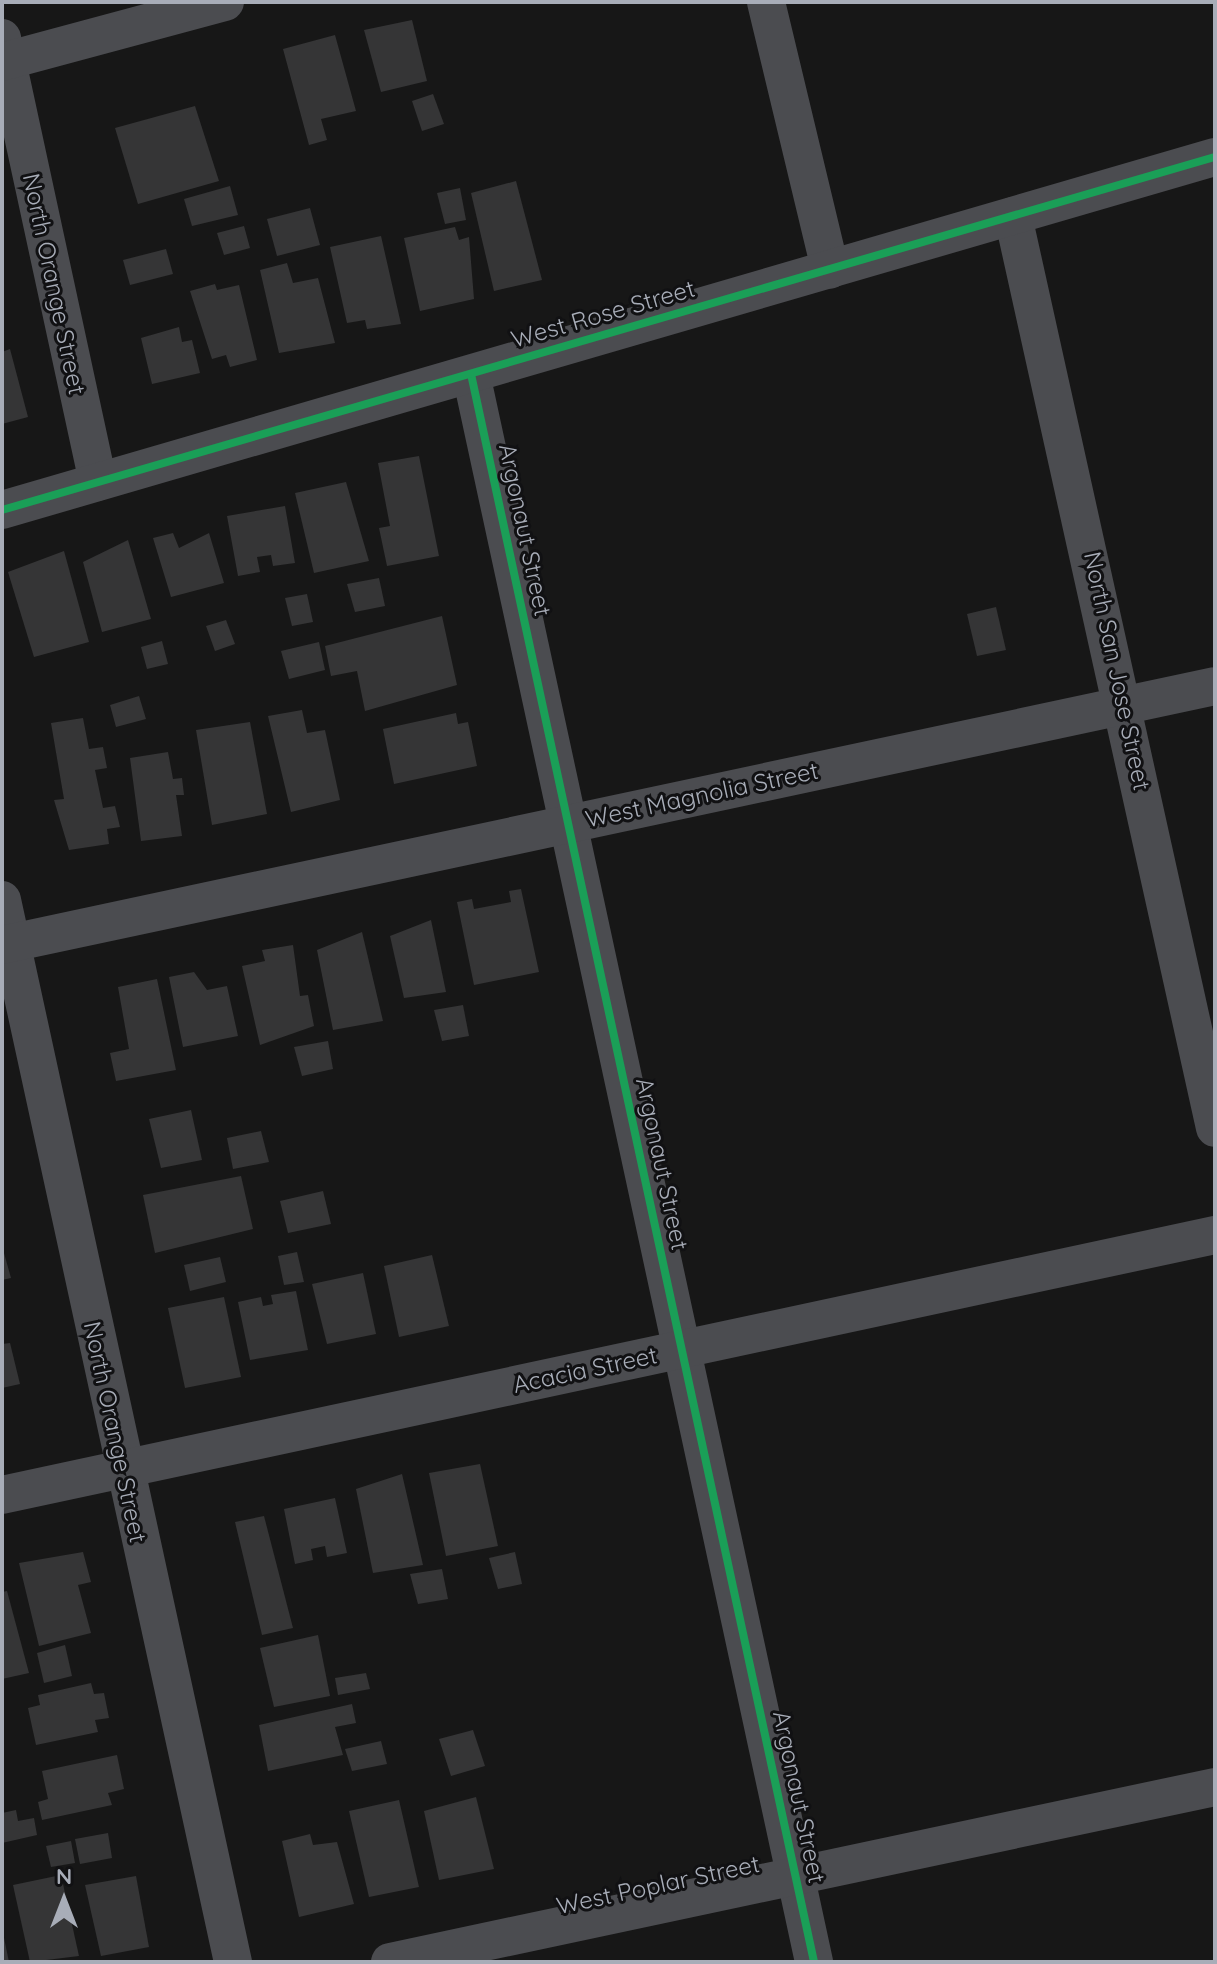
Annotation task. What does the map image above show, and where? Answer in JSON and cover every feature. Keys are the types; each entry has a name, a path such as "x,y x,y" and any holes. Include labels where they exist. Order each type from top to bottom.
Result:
{"street":[{"path":"4,54 225,2"},
{"path":"766,2 830,269"},
{"name":"North Orange Street","path":"4,54 98,482"},
{"name":"West Rose Street","path":"2,510 1215,157"},
{"name":"North San Jose Street","path":"1013,216 1125,705 1215,1128"},
{"name":"Argonaut Street","path":"471,374 814,1962"},
{"name":"West Magnolia Street","path":"6,944 1215,686"},
{"name":"North Orange Street","path":"2,900 6,944 233,1962"},
{"name":"Acacia Street","path":"2,1495 1215,1235"},
{"name":"West Poplar Street","path":"390,1962 1215,1787"}],"building":[{"path":"412,20 427,81 381,92 364,30"},
{"path":"335,35 356,111 321,119 327,140 309,145 283,49"},
{"path":"433,94 444,124 422,131 412,101"},
{"path":"195,106 219,181 138,204 115,128"},
{"path":"516,181 542,280 494,291 471,193"},
{"path":"230,186 238,215 192,226 184,199"},
{"path":"460,188 466,220 445,224 437,193"},
{"path":"310,208 320,245 277,256 267,219"},
{"path":"244,226 250,248 224,255 217,233"},
{"path":"455,227 459,240 469,237 474,299 420,311 404,238"},
{"path":"381,236 401,324 367,329 365,320 347,323 330,247"},
{"path":"166,249 173,274 130,285 123,260"},
{"path":"287,263 293,283 318,278 335,343 279,353 260,270"},
{"path":"215,284 217,290 239,285 257,360 230,367 226,355 212,359 190,291"},
{"path":"179,327 182,342 192,340 200,373 152,384 141,338"},
{"path":"10,349 28,417 2,424 2,352"},
{"path":"419,456 439,556 387,566 379,528 390,526 378,463"},
{"path":"346,482 369,561 314,573 295,493"},
{"path":"285,506 295,563 273,566 271,555 257,557 260,572 238,576 227,516"},
{"path":"173,533 179,548 209,533 224,583 171,597 153,538"},
{"path":"128,540 151,619 102,632 83,562"},
{"path":"64,551 89,642 34,657 8,572"},
{"path":"379,578 385,606 355,612 347,584"},
{"path":"307,594 313,622 292,626 285,598"},
{"path":"996,607 1006,650 977,656 967,614"},
{"path":"442,616 457,685 365,711 357,671 331,676 325,646"},
{"path":"226,620 235,644 215,651 206,626"},
{"path":"162,641 168,664 147,669 141,647"},
{"path":"319,642 325,670 289,679 281,651"},
{"path":"139,696 146,719 116,727 110,705"},
{"path":"302,710 307,733 325,730 340,800 291,812 268,716"},
{"path":"456,713 458,724 468,722 477,766 394,784 383,729"},
{"path":"83,718 89,749 103,747 107,768 95,770 103,808 115,806 120,827 107,829 109,844 69,850 54,800 64,799 51,723"},
{"path":"250,722 267,814 212,825 196,730"},
{"path":"168,752 173,779 182,778 184,795 176,795 182,836 141,841 130,758"},
{"path":"521,889 539,972 474,985 457,902 472,899 474,909 511,902 509,891"},
{"path":"431,920 446,992 404,998 390,936"},
{"path":"362,932 383,1021 333,1030 317,950"},
{"path":"293,945 300,996 308,995 314,1026 260,1045 242,966 265,961 262,950"},
{"path":"194,972 207,990 227,986 238,1036 183,1047 169,977"},
{"path":"157,979 176,1070 116,1081 110,1053 129,1049 118,987"},
{"path":"463,1005 469,1036 442,1041 434,1010"},
{"path":"328,1041 333,1069 302,1076 294,1047"},
{"path":"191,1110 202,1160 161,1168 149,1119"},
{"path":"261,1131 269,1162 233,1169 227,1138"},
{"path":"241,1176 253,1229 155,1253 143,1195"},
{"path":"323,1191 331,1224 288,1233 280,1201"},
{"path":"2,1246 11,1278 2,1280"},
{"path":"297,1252 304,1282 284,1285 278,1256"},
{"path":"432,1255 449,1326 399,1337 384,1266"},
{"path":"220,1257 226,1282 190,1291 184,1265"},
{"path":"363,1273 376,1334 327,1344 312,1284"},
{"path":"296,1291 308,1350 250,1360 238,1302 261,1297 263,1306 273,1304 271,1295"},
{"path":"224,1297 241,1377 185,1388 168,1308"},
{"path":"10,1343 20,1384 2,1388 2,1344"},
{"path":"480,1464 498,1546 446,1556 429,1473"},
{"path":"402,1474 423,1565 373,1573 356,1489"},
{"path":"335,1498 347,1553 327,1557 325,1546 311,1549 313,1560 295,1564 284,1509"},
{"path":"264,1516 293,1628 262,1635 235,1522"},
{"path":"83,1552 91,1582 78,1585 91,1633 39,1646 19,1563"},
{"path":"515,1552 522,1584 498,1589 489,1558"},
{"path":"442,1569 448,1599 418,1604 410,1574"},
{"path":"7,1591 29,1673 2,1679 2,1592"},
{"path":"318,1635 330,1696 274,1707 260,1648"},
{"path":"65,1645 72,1676 44,1683 37,1653"},
{"path":"366,1673 370,1689 338,1695 335,1678"},
{"path":"91,1683 94,1694 104,1693 109,1718 95,1720 98,1732 36,1745 28,1708 40,1705 38,1695"},
{"path":"352,1704 356,1723 335,1727 343,1755 268,1771 259,1725"},
{"path":"473,1730 485,1766 451,1776 439,1739"},
{"path":"381,1741 387,1764 352,1771 345,1749"},
{"path":"117,1755 124,1789 108,1793 112,1805 42,1820 38,1802 48,1799 42,1771"},
{"path":"476,1797 494,1869 439,1880 424,1811"},
{"path":"399,1800 419,1887 369,1897 349,1811"},
{"path":"16,1810 18,1821 34,1818 37,1835 2,1843 2,1813"},
{"path":"108,1833 112,1858 80,1864 75,1839"},
{"path":"310,1834 313,1845 337,1842 354,1904 299,1917 282,1841"},
{"path":"71,1841 75,1863 51,1867 46,1846"},
{"path":"61,1875 79,1956 30,1962 13,1885"},
{"path":"136,1876 149,1947 101,1956 85,1885"},
{"path":"3,1933 9,1962 2,1962"}],"cycle path":[{"path":"2,510 1215,157"},
{"path":"471,374 814,1962"}]}
